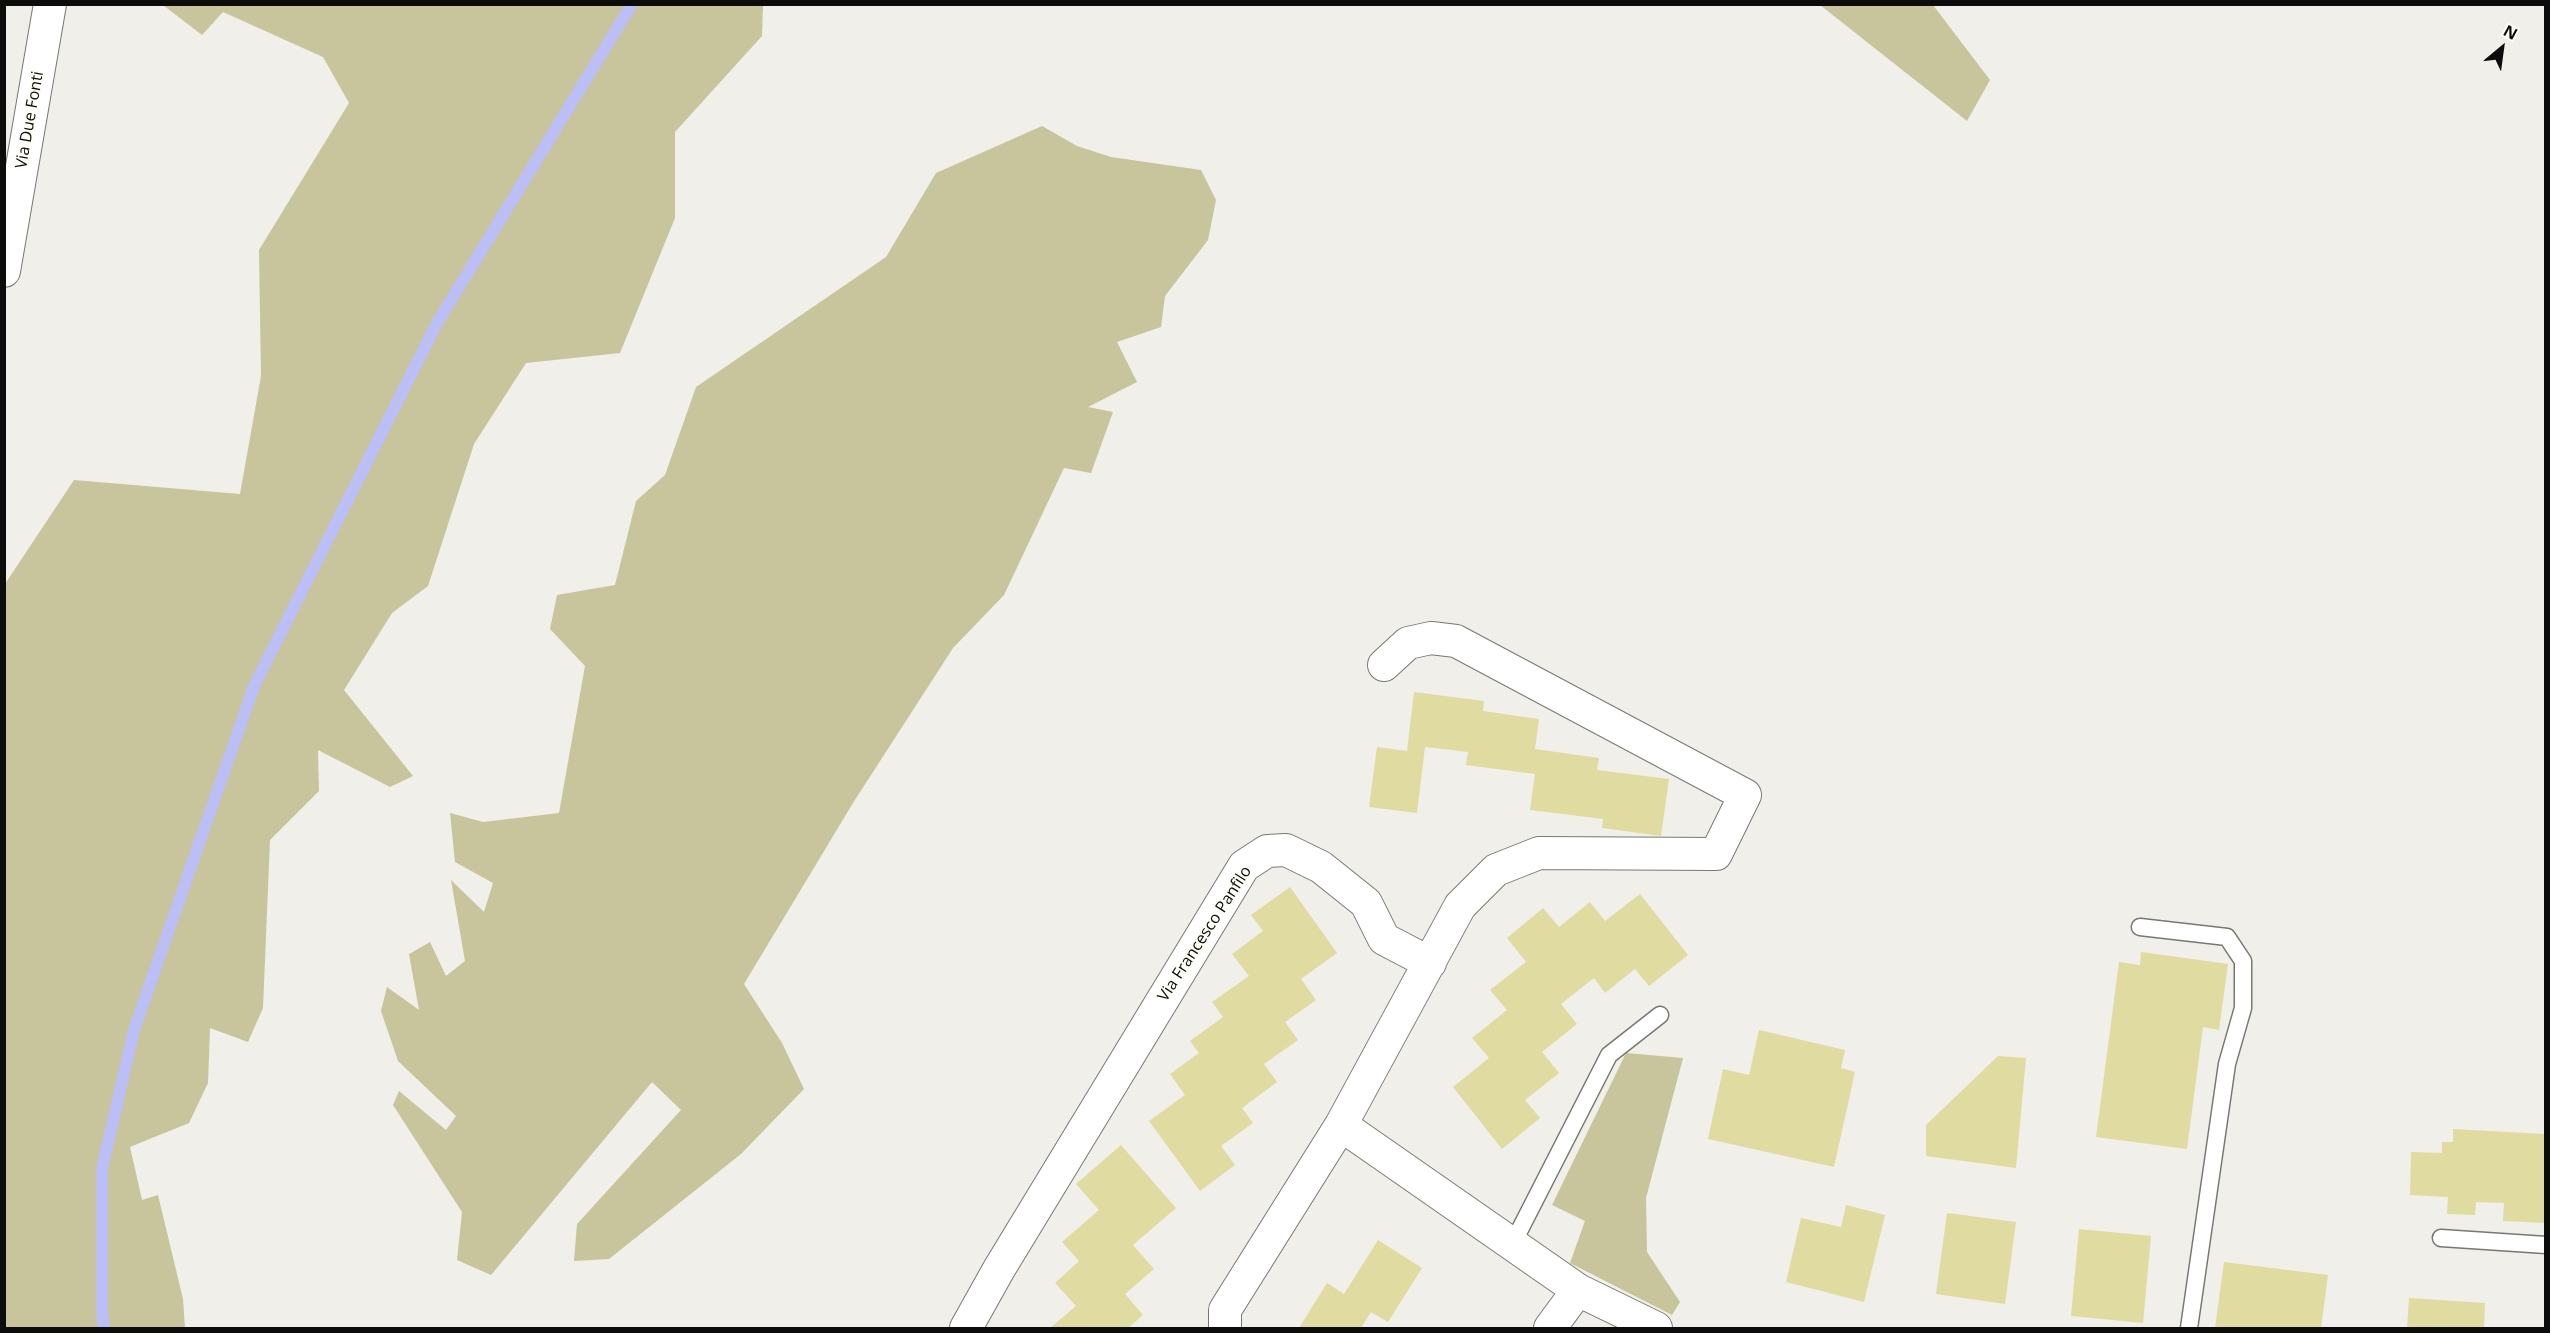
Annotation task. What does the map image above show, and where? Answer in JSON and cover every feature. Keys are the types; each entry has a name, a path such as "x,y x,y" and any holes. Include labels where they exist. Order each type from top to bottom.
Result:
{"street":[{"name":"Via Due Fonti","path":"4,270 50,4"},
{"path":"1225,1329 1225,1310 1341,1125 1460,906 1496,870 1539,853 1716,854 1745,795 1456,641 1431,638 1408,643 1384,664"},
{"name":"Via Francesco Panfilo","path":"966,1329 999,1269 1244,866 1267,850 1286,850 1321,867 1366,903 1384,939 1430,963"},
{"path":"1341,1125 1578,1290 1656,1329"},
{"path":"1550,1329 1578,1290"}],"lane":[{"path":"2140,927 2227,938 2243,961 2243,1008 2227,1064 2189,1329"},
{"path":"1512,1245 1609,1054 1660,1015"},
{"path":"2441,1238 2546,1245"}],"shaded area":[{"path":"163,5 763,5 762,36 675,132 675,218 620,353 526,363 474,444 428,586 392,613 344,690 413,776 390,787 318,750 319,791 270,840 263,1008 248,1042 210,1028 208,1083 189,1123 130,1147 142,1200 158,1195 183,1299 185,1328 5,1328 5,584 74,480 240,494 261,376 259,250 349,103 323,57 223,12 202,35"},
{"path":"1820,5 1933,5 1990,80 1967,121"},
{"path":"1042,126 1077,146 1111,157 1201,170 1216,200 1208,240 1165,296 1161,327 1117,342 1137,382 1088,407 1113,412 1091,473 1064,468 1004,595 953,648 853,803 744,984 782,1043 804,1089 741,1154 609,1259 574,1261 577,1224 681,1110 652,1082 491,1275 457,1260 462,1212 393,1105 399,1091 446,1130 456,1116 398,1061 381,1011 387,987 419,1010 409,954 430,942 446,976 465,961 451,880 484,912 493,883 455,862 450,813 483,822 559,813 585,666 550,629 557,595 615,585 636,501 665,475 696,387 886,257 936,173"},
{"path":"1626,1053 1683,1058 1646,1198 1647,1252 1680,1302 1672,1315 1570,1263 1585,1221 1552,1205"}],"building":[{"path":"1414,692 1484,701 1483,711 1539,719 1535,749 1599,758 1597,770 1669,779 1661,836 1602,828 1603,819 1530,810 1535,774 1466,765 1468,752 1425,747 1417,813 1369,807 1377,747 1407,751"},
{"path":"1290,887 1337,953 1301,979 1316,1000 1285,1022 1298,1040 1264,1064 1277,1082 1242,1108 1253,1123 1221,1146 1235,1165 1200,1191 1149,1121 1185,1095 1170,1074 1199,1053 1190,1041 1223,1017 1212,1002 1249,976 1232,954 1263,931 1251,915"},
{"path":"1640,894 1688,955 1649,986 1635,969 1605,993 1594,978 1561,1004 1577,1024 1542,1052 1559,1073 1525,1100 1540,1118 1502,1149 1453,1087 1489,1058 1472,1038 1507,1010 1490,990 1526,962 1507,938 1543,908 1559,927 1590,902 1605,921"},
{"path":"2141,952 2228,964 2219,1030 2203,1027 2187,1149 2096,1137 2119,962 2140,965"},
{"path":"1759,1030 1845,1050 1841,1068 1855,1072 1834,1167 1708,1139 1723,1069 1749,1075"},
{"path":"1998,1056 2026,1058 2016,1168 1926,1156 1926,1125"},
{"path":"2453,1129 2544,1134 2546,1223 2503,1221 2504,1203 2476,1202 2475,1215 2447,1214 2448,1197 2410,1195 2411,1152 2442,1153 2442,1142 2453,1142"},
{"path":"1121,1145 1176,1208 1133,1245 1154,1269 1125,1294 1143,1315 1128,1328 1050,1328 1076,1306 1055,1283 1079,1261 1062,1242 1099,1210 1076,1184"},
{"path":"1846,1205 1885,1215 1864,1302 1786,1282 1801,1218 1841,1227"},
{"path":"1947,1213 2016,1222 2005,1304 1936,1294"},
{"path":"2079,1229 2151,1236 2143,1323 2071,1316"},
{"path":"1378,1240 1422,1268 1388,1322 1371,1312 1361,1328 1299,1328 1327,1283 1344,1294"},
{"path":"2224,1262 2328,1275 2321,1328 2215,1328"},
{"path":"2409,1298 2485,1303 2484,1328 2407,1328"}],"waterway":[{"path":"104,1328 102,1313 102,1169 134,1030 254,686 437,323 632,4"}]}
